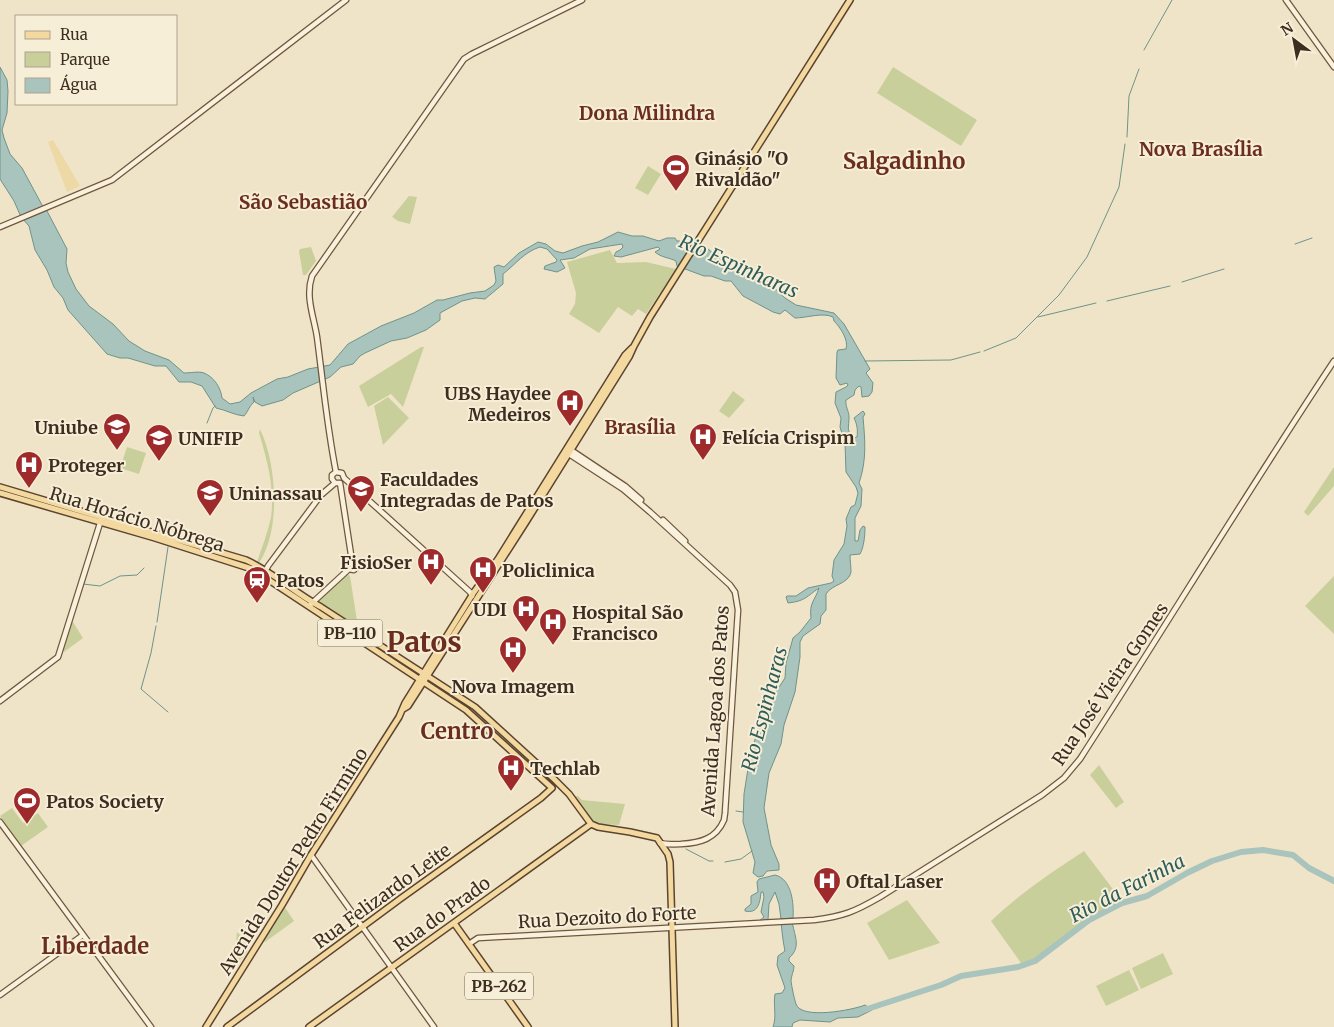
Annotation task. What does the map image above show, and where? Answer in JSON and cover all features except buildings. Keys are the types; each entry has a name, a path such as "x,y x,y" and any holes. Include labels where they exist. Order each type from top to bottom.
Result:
{"main road":[{"path":"3,226 112,180 346,0"},
{"path":"351,562 337,483 332,480 335,473 310,291 311,279 316,269 432,102 466,57 582,0"},
{"name":"Avenida Doutor Pedro Firmino","path":"425,674 526,522 625,355 634,346 650,317 850,0"},
{"path":"1286,0 1334,67"},
{"name":"Rua José Vieira Gomes","path":"738,924 814,920 849,914 880,897 1042,795 1072,770 1334,361"},
{"name":"Avenida Doutor Pedro Firmino","path":"206,1027 311,855 406,707 405,703 422,680 472,593 498,559 568,450"},
{"name":"Avenida Lagoa dos Patos","path":"568,450 623,489 700,556 735,592 738,610 725,813 721,827 710,838 696,844 674,845 667,850"},
{"path":"335,473 343,474 344,478 472,593"},
{"path":"263,571 327,489 335,473"},
{"path":"327,489 344,478"},
{"name":"Rua Horácio Nóbrega","path":"0,487 263,571"},
{"name":"Rua Horácio Nóbrega","path":"0,492 101,519"},
{"path":"0,701 58,657 101,519"},
{"name":"Rua Horácio Nóbrega","path":"189,546 246,560 263,571"},
{"path":"349,569 347,565 351,562"},
{"path":"311,605 349,569 353,570 356,568 356,563 351,562"},
{"name":"PB-110","path":"263,571 466,710 505,745"},
{"name":"PB-110","path":"311,605 471,704 550,775 569,794 591,824"},
{"path":"505,745 506,740 510,739"},
{"name":"Rua Felizardo Leite","path":"226,1027 551,791 551,786 505,745"},
{"path":"0,822 151,1027"},
{"path":"591,824 598,828 657,838 667,850 670,862 675,1027"},
{"name":"Rua do Prado","path":"309,1027 591,824"},
{"path":"667,850 674,845"},
{"path":"311,855 434,1027"},
{"name":"PB-262","path":"454,923 528,1027"},
{"name":"Rua Dezoito do Forte","path":"469,944 478,938 738,924"},
{"path":"0,995 83,935"}],"green space":[{"path":"893,67 977,120 961,146 877,93"},
{"path":"648,166 661,174 648,195 635,188"},
{"path":"409,196 417,197 410,224 398,221 392,217"},
{"path":"311,247 316,261 306,275 303,275 299,251 300,249"},
{"path":"610,250 617,263 646,262 676,269 646,314 638,309 632,316 618,307 599,333 569,314 575,304 576,293 567,262"},
{"path":"421,347 424,347 403,407 391,394 368,407 359,386"},
{"path":"733,391 745,400 729,418 719,411"},
{"path":"388,397 409,418 383,445 374,406"},
{"path":"260,429 270,460 274,497 271,533 259,563 257,562 271,517 272,506 270,474 259,433"},
{"path":"127,447 146,453 139,474 120,468"},
{"path":"1334,467 1334,486 1308,516 1304,512"},
{"path":"347,574 350,576 357,621 354,625 319,601"},
{"path":"1334,576 1334,634 1305,606"},
{"path":"72,622 83,638 64,652 63,651"},
{"path":"1099,765 1124,802 1116,808 1090,775"},
{"path":"574,796 578,796 582,800 625,804 619,825 600,824 590,820"},
{"name":"Patos Society","path":"12,808 23,823 38,813 48,827 21,846 0,816"},
{"path":"1084,851 1122,901 1083,922 1032,961 1021,963 991,921 1024,893"},
{"path":"907,900 940,943 889,960 867,923"},
{"path":"284,906 294,921 265,942 263,941"},
{"path":"237,932 242,936 248,949 240,960 234,963"},
{"path":"1163,953 1173,974 1141,989 1132,968"},
{"path":"1129,970 1139,990 1106,1006 1096,986"}],"sand":[{"path":"53,140 80,186 67,192 48,142"}],"water":[{"path":"0,67 7,80 8,91 7,113 2,130 4,138 10,154 22,168 67,249 66,263 68,272 76,289 89,306 113,324 129,341 145,351 169,360 184,373 202,372 211,377 219,387 222,398 230,404 240,402 251,393 277,379 308,369 330,365 348,344 381,326 414,313 437,300 485,291 494,285 496,281 494,267 498,265 504,267 519,253 538,242 563,253 598,242 618,232 659,241 675,238 677,241 682,241 695,247 708,249 731,268 751,273 760,280 768,282 785,298 796,305 834,313 844,324 870,369 866,373 873,383 872,392 869,396 862,397 861,387 859,386 855,390 854,395 846,400 849,430 853,438 857,437 857,427 854,418 863,411 865,414 863,417 864,458 859,483 862,489 861,506 855,518 855,541 858,541 860,530 863,526 865,527 860,554 850,555 850,576 826,594 826,610 821,616 820,624 803,636 800,642 795,692 784,725 781,744 769,773 764,808 771,845 779,864 779,870 767,871 763,876 758,877 753,873 755,862 743,822 744,794 750,756 764,710 785,678 786,663 793,638 811,618 812,605 819,588 799,601 788,603 786,597 796,596 808,588 834,581 832,576 834,560 844,544 847,526 846,519 851,507 855,505 858,493 846,472 845,443 840,427 841,418 835,403 836,392 848,385 847,383 840,385 836,378 837,352 838,350 846,349 847,345 833,317 819,315 795,318 785,310 780,314 773,312 743,296 731,281 704,276 677,266 676,261 655,252 660,249 658,247 621,257 614,256 623,247 622,244 590,249 574,258 560,260 565,268 557,272 544,269 545,266 557,260 547,249 540,247 525,255 503,274 503,284 485,299 475,298 462,301 440,313 440,320 426,330 407,338 391,341 365,353 353,364 341,367 330,377 293,393 283,400 262,406 255,402 253,397 254,402 244,416 237,415 216,408 202,386 191,382 179,382 166,366 155,366 107,354 68,310 35,250 29,226 21,217 14,201 0,179"},
{"path":"775,875 785,881 791,893 793,918 781,919 775,892 769,904 768,920 759,921 764,917 761,912 763,892 761,892 756,909 745,911 745,909 751,904 751,896 758,892 757,882 759,879"},
{"path":"792,921 796,945 789,961 794,966 791,981 796,1004 800,1009 817,1013 865,1005 872,1010 858,1017 838,1018 830,1022 800,1020 793,1023 792,1027 773,1027 775,1019 775,994 782,993 785,988 777,965 778,956 785,951 781,922"}],"waterway":[{"path":"1144,50 1172,0"},
{"path":"1127,137 1129,96 1139,69"},
{"path":"984,351 1016,338 1059,295 1087,257 1119,187 1125,144"},
{"path":"1295,244 1312,238"},
{"name":"Rio Espinharas","path":"668,251 706,265"},
{"path":"1182,282 1224,269"},
{"path":"1107,301 1170,286"},
{"path":"1038,317 1096,303"},
{"path":"865,361 951,360 980,352"},
{"path":"207,423 215,406"},
{"path":"157,622 168,547"},
{"path":"83,584 100,586 120,576 137,575 144,568"},
{"path":"156,626 141,689 168,712"},
{"path":"736,811 743,812"},
{"path":"686,849 709,861 713,861"},
{"name":"Rio da Farinha","path":"864,1010 941,985 961,976 1018,967 1035,961 1089,920 1122,903 1147,896 1212,861 1241,852 1263,850 1293,855 1309,868 1334,881"},
{"path":"725,862 741,859 752,851"}],"place":[{"name":"Ginásio \"O Rivaldão\"","path":"676,192"},
{"name":"UBS Haydee Medeiros","path":"570,427"},
{"name":"Uniube","path":"117,451"},
{"name":"Felícia Crispim","path":"703,461"},
{"name":"UNIFIP","path":"159,462"},
{"name":"Proteger","path":"29,489"},
{"name":"Faculdades Integradas de Patos","path":"361,513"},
{"name":"Uninassau","path":"210,517"},
{"name":"FisioSer","path":"431,586"},
{"name":"Policlinica","path":"483,594"},
{"name":"Patos","path":"257,604"},
{"name":"UDI","path":"526,633"},
{"name":"Hospital São Francisco","path":"553,646"},
{"name":"Nova Imagem","path":"513,674"},
{"name":"Techlab","path":"511,792"},
{"name":"Patos Society","path":"27,825"},
{"name":"Oftal Laser","path":"827,905"}],"district":[{"name":"Dona Milindra","path":"647,113"},
{"name":"Nova Brasília","path":"1201,149"},
{"name":"Salgadinho","path":"904,161"},
{"name":"São Sebastião","path":"303,202"},
{"name":"Brasília","path":"640,427"},
{"name":"Patos","path":"424,642"},
{"name":"Centro","path":"457,731"},
{"name":"Liberdade","path":"95,946"}]}
